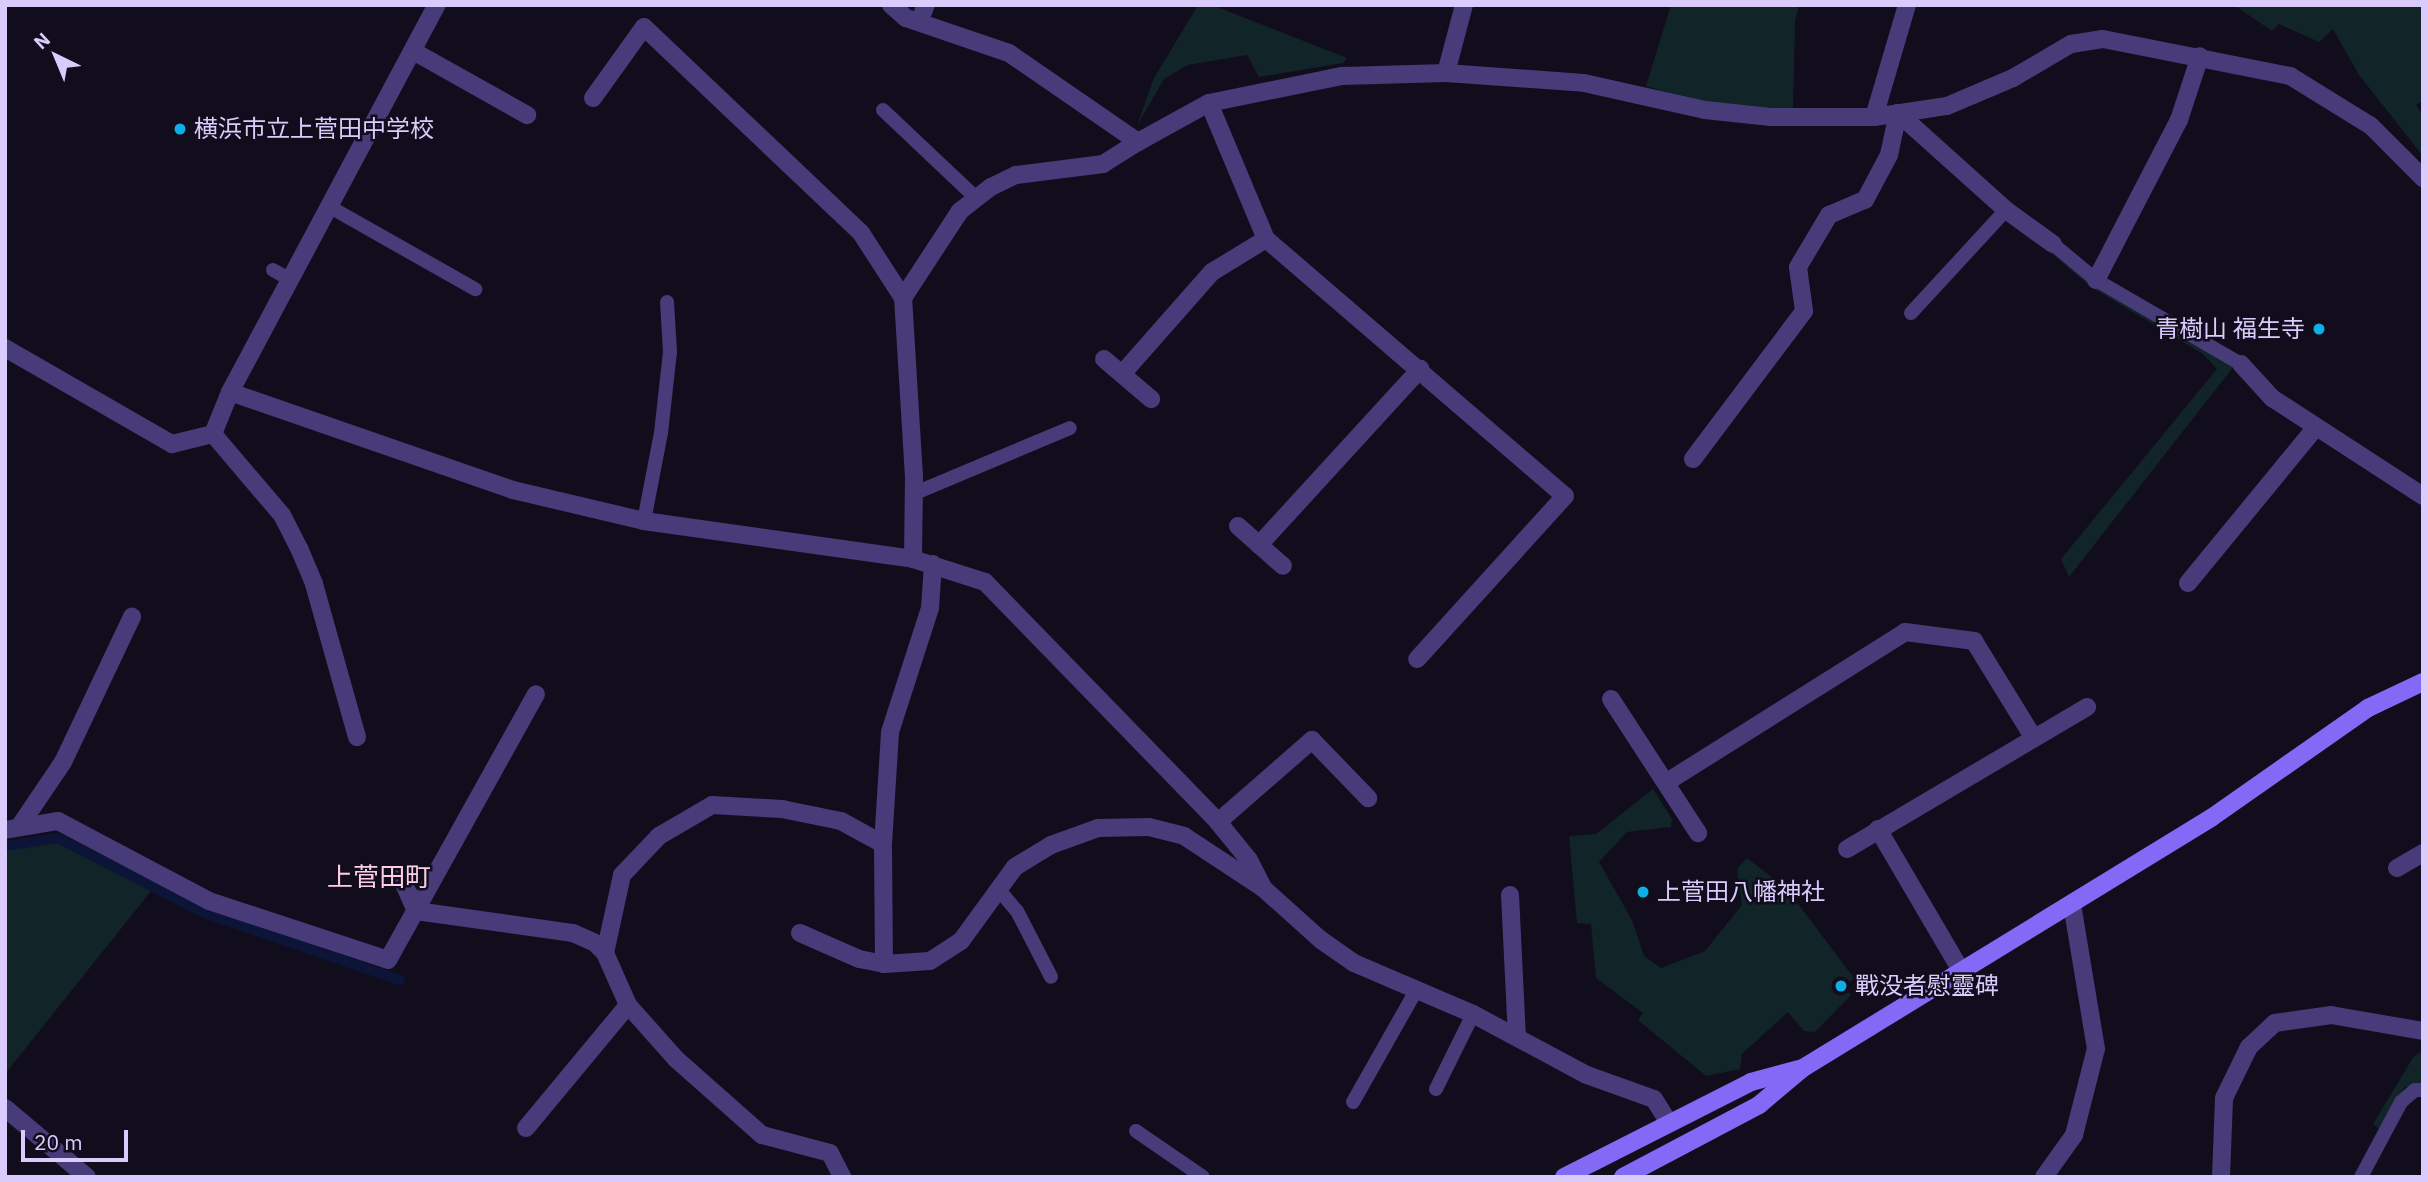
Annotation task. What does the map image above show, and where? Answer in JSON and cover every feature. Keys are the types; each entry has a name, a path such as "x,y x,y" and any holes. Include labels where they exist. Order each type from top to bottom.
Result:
{"street":[{"path":"214,434 230,392 437,5"},
{"path":"891,5 919,22 1009,53 1138,142"},
{"path":"919,22 926,5"},
{"path":"1446,73 1464,5"},
{"path":"1874,117 1907,5"},
{"path":"593,98 644,27 861,233 903,298 913,494 913,559"},
{"path":"903,298 960,211 976,198 1016,175 1103,164 1209,103 1342,76 1446,73 1584,83 1705,110 1771,117 1874,117 1947,106 2013,78 2071,44 2103,39 2200,56 2290,76 2371,126 2423,178"},
{"path":"413,51 527,115"},
{"path":"2096,280 2179,120 2200,56"},
{"path":"1209,103 1265,239 1420,369 1565,496 1417,659"},
{"path":"1898,113 2006,209 2053,244"},
{"path":"1693,460 1804,311 1798,267 1829,215 1865,200 1889,155 1898,113"},
{"path":"1122,374 1212,272 1265,239"},
{"path":"5,348 172,444 214,434"},
{"path":"1104,359 1151,400"},
{"path":"2241,364 2272,398 2423,496"},
{"path":"1259,545 1420,369"},
{"path":"230,392 513,490 644,521 913,559 985,582 1218,822 1249,860 1263,888"},
{"path":"2188,583 2316,427"},
{"path":"214,434 282,515 299,548 314,584 357,737"},
{"path":"1238,526 1283,566"},
{"path":"884,964 883,844 890,732 930,608 933,564"},
{"path":"12,828 63,762 132,617"},
{"path":"1667,782 1905,632 1974,641 2033,737"},
{"path":"1623,1177 1759,1105 1803,1068 1960,969 2211,818 2368,708 2423,682"},
{"path":"12,828 58,821 209,901 388,960 536,694"},
{"path":"1611,699 1667,782 1698,834"},
{"path":"1847,849 2087,707"},
{"path":"1218,822 1312,740 1368,798"},
{"path":"605,953 622,875 659,836 712,805 782,809 841,821 883,844"},
{"path":"800,933 884,964 930,961 961,941 1015,867 1051,845 1098,828 1149,827 1184,835 1263,888 1354,963 1473,1014 1587,1075 1654,1099 1668,1121"},
{"path":"1878,829 1960,969"},
{"path":"2397,868 2423,853"},
{"path":"399,873 416,911"},
{"path":"1510,895 1517,1037"},
{"path":"2044,1177 2074,1135 2096,1049 2072,904"},
{"path":"416,911 573,933 605,953 628,1005 676,1059 762,1135 830,1153 842,1177"},
{"path":"526,1128 628,1005"},
{"path":"2221,1177 2224,1098 2249,1047 2275,1023 2331,1015 2423,1031"},
{"path":"1564,1177 1668,1121 1751,1082 1803,1068"},
{"path":"5,1108 87,1177"}],"lane":[{"path":"883,110 976,198"},
{"path":"330,207 475,289"},
{"path":"1911,313 2006,209"},
{"path":"2053,244 2096,280 2241,364"},
{"path":"273,270 291,280"},
{"path":"644,521 661,433 670,352 667,302"},
{"path":"913,494 1070,428"},
{"path":"1000,891 1017,911 1051,977"},
{"path":"1353,1102 1417,989"},
{"path":"1436,1089 1473,1014"},
{"path":"2361,1177 2402,1102 2415,1090 2423,1090"},
{"path":"1136,1131 1203,1177"}],"green space":[{"path":"1198,5 1212,5 1347,58 1343,63 1259,77 1247,55 1188,65 1164,79 1137,126 1154,78"},
{"path":"1671,5 1799,5 1795,21 1793,111 1709,105 1646,86"},
{"path":"2234,5 2423,5 2423,100 2416,105 2423,115 2423,156 2359,75 2333,29 2319,42 2279,24 2272,31"},
{"path":"2053,249 2234,366 2069,577 2061,559 2217,369 2203,354 2091,287 2051,253"},
{"path":"1653,789 1672,819 1671,827 1627,832 1599,862 1632,920 1644,956 1661,968 1705,951 1742,905 1737,869 1747,858 1786,888 1854,978 1844,987 1851,995 1815,1032 1804,1031 1788,1012 1742,1054 1740,1069 1706,1076 1638,1020 1643,1013 1596,978 1591,924 1577,923 1569,836 1596,834"},
{"path":"58,836 155,886 5,1074 5,843"},
{"path":"2423,1051 2423,1082 2405,1087 2379,1129 2373,1124 2414,1056"}],"waterway":[{"path":"5,846 58,838 204,913 400,980"}],"place":[{"name":"横浜市立上菅田中学校","path":"180,129"},
{"name":"青樹山 福生寺","path":"2319,329"},
{"name":"上菅田八幡神社","path":"1643,892"},
{"name":"戰没者慰靈碑","path":"1841,986"}],"district":[{"name":"上菅田町","path":"379,877"}]}
